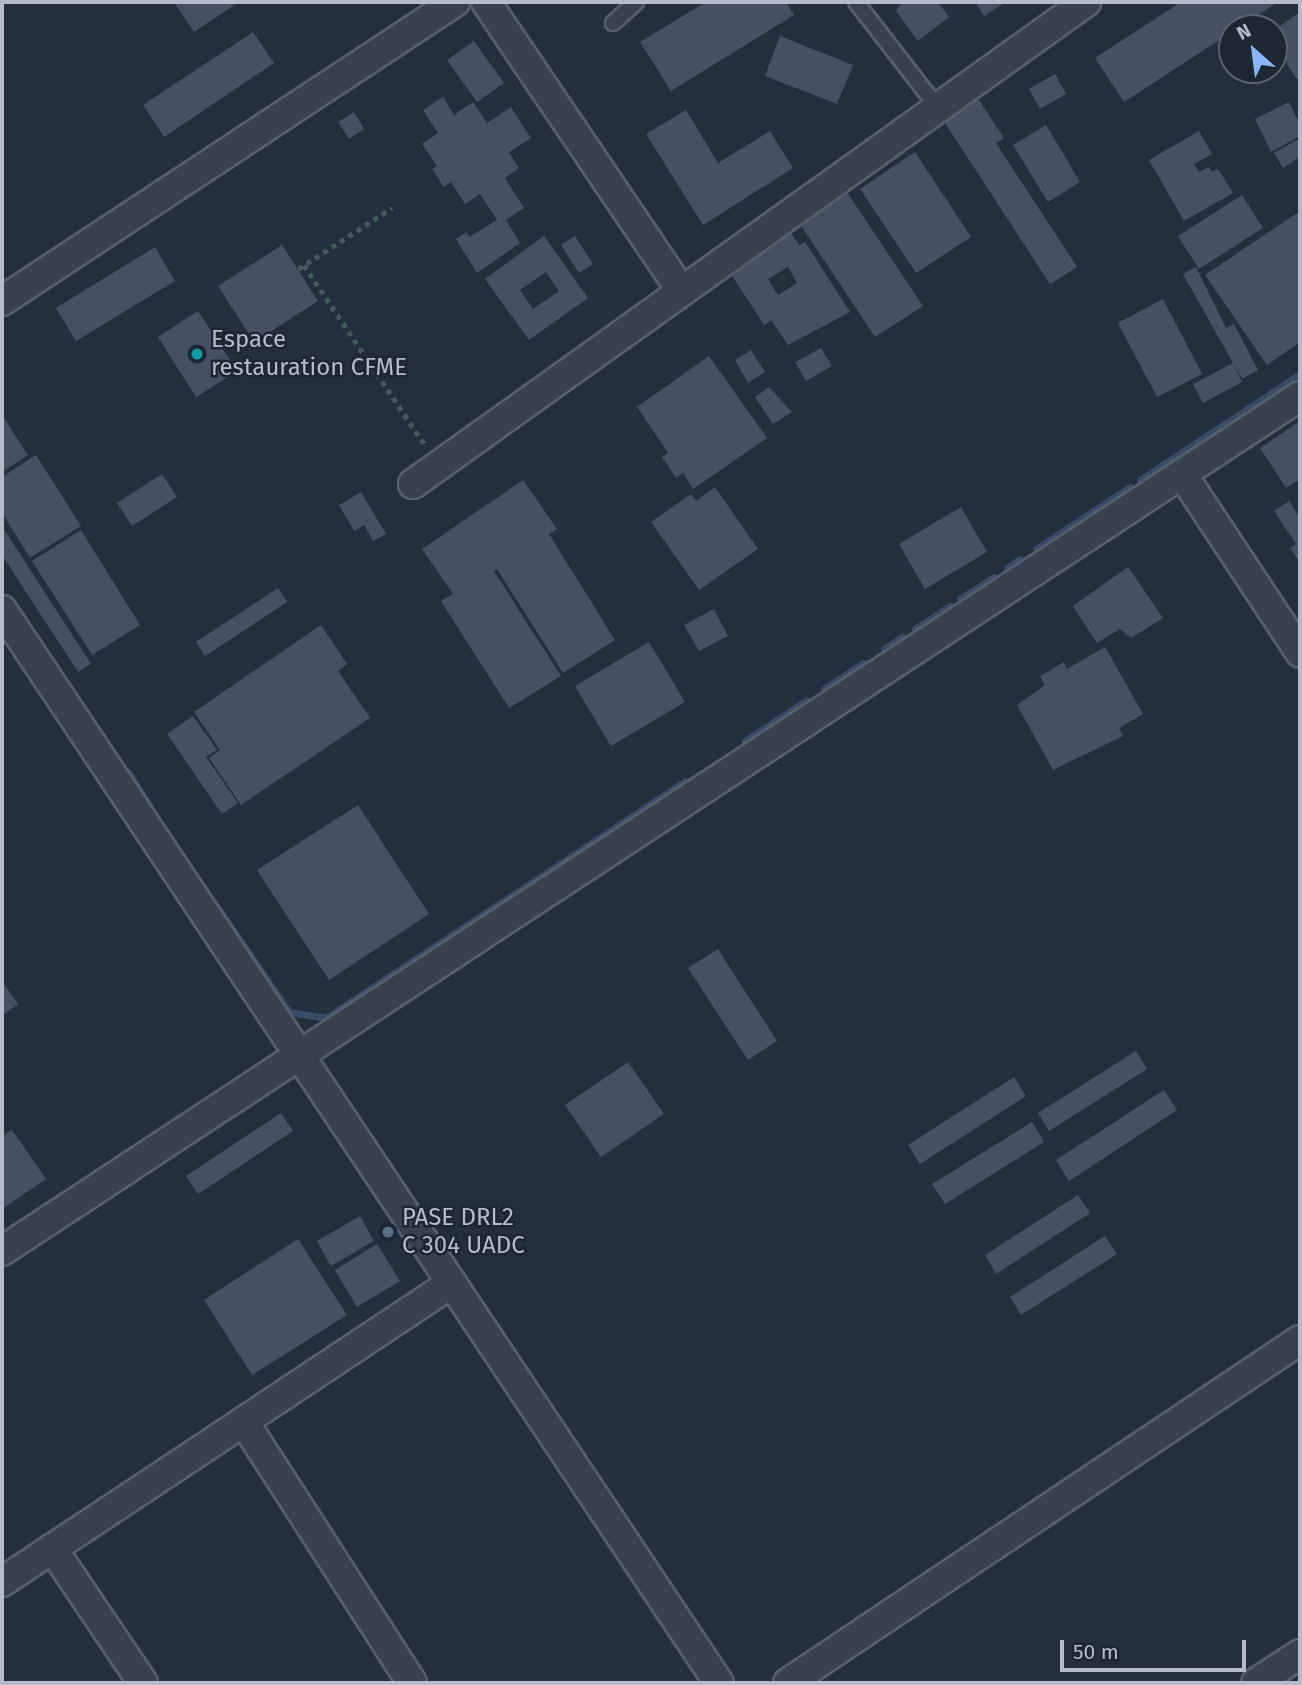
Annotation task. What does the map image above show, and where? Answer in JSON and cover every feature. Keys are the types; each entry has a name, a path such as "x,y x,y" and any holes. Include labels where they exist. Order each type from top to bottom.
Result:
{"street":[{"path":"2,301 455,2"},
{"path":"486,2 682,291"},
{"path":"413,484 1086,2"},
{"path":"2,1251 1300,396"},
{"path":"1182,474 1300,652"},
{"path":"2,610 719,1683"},
{"path":"2,1582 452,1283"},
{"path":"788,1683 1300,1340"},
{"path":"244,1422 412,1683"},
{"path":"52,1548 143,1683"},
{"path":"1256,1683 1300,1654"}],"lane":[{"path":"613,23 636,2"},
{"path":"856,2 938,108"}],"path":[{"path":"298,269 391,208"},
{"path":"304,265 438,465"}],"building":[{"path":"174,2 239,2 194,32"},
{"path":"706,2 786,2 794,15 671,91 640,42"},
{"path":"902,2 938,2 949,17 918,41 896,11"},
{"path":"975,2 1006,2 984,16"},
{"path":"1181,2 1278,2 1260,14 1218,14 1218,41 1124,102 1095,58"},
{"path":"1300,12 1300,84 1288,66 1288,20"},
{"path":"253,32 274,63 164,137 143,105"},
{"path":"780,36 853,65 837,104 765,76"},
{"path":"474,41 504,83 477,102 447,60"},
{"path":"1055,74 1066,94 1040,109 1029,89"},
{"path":"975,94 1004,138 996,143 1077,267 1050,284 941,117"},
{"path":"443,97 454,115 473,102 487,123 511,107 531,138 509,152 519,168 505,178 524,208 506,220 520,243 477,273 456,239 467,232 469,237 497,220 480,194 465,204 451,182 444,187 432,169 437,166 422,144 438,133 423,110"},
{"path":"1289,102 1300,125 1300,136 1271,152 1255,119"},
{"path":"686,110 718,163 770,131 793,168 703,225 646,134"},
{"path":"354,112 364,129 349,139 338,122"},
{"path":"1046,125 1080,182 1048,202 1013,145"},
{"path":"1199,131 1212,154 1194,164 1199,172 1209,167 1212,172 1218,169 1233,193 1184,221 1149,160"},
{"path":"1300,138 1300,157 1283,168 1274,153"},
{"path":"915,152 971,237 916,273 860,189"},
{"path":"845,189 923,306 875,337 798,221"},
{"path":"1242,195 1263,228 1199,269 1178,236"},
{"path":"1300,211 1300,342 1267,365 1205,275"},
{"path":"791,233 799,245 805,242 850,312 788,345 771,320 764,325 727,268 745,256 749,263 758,256 751,245 768,235 774,244","holes":["788,267 797,283 778,295 768,279"]},
{"path":"544,236 588,298 529,340 485,279","holes":["546,272 559,291 533,309 520,290"]},
{"path":"575,236 593,264 579,273 561,245"},
{"path":"282,245 318,301 254,342 218,286"},
{"path":"155,247 175,281 76,341 56,308"},
{"path":"1196,267 1226,328 1234,324 1258,370 1242,379 1183,274"},
{"path":"1163,299 1202,374 1157,397 1118,323"},
{"name":"Espace restauration CFME","path":"198,311 237,371 196,397 158,337"},
{"path":"821,348 832,366 806,381 795,362"},
{"path":"751,350 765,372 748,383 735,360"},
{"path":"709,356 767,438 693,489 683,473 676,478 662,457 668,453 637,407"},
{"path":"1233,363 1242,382 1203,403 1193,384"},
{"path":"769,387 792,412 773,424 755,397"},
{"path":"2,415 28,455 2,472"},
{"path":"1300,421 1300,479 1286,488 1260,448"},
{"path":"36,455 81,526 30,558 2,513 2,477"},
{"path":"162,474 177,497 132,526 117,503"},
{"path":"523,480 557,529 549,534 615,640 563,673 497,569 494,571 561,676 509,708 441,601 453,594 422,549"},
{"path":"715,487 758,549 699,590 651,522 691,494 696,501"},
{"path":"361,492 386,534 373,541 364,525 354,531 339,505"},
{"path":"1289,501 1300,518 1298,560 1290,548 1296,544 1274,511"},
{"path":"961,507 987,552 925,589 899,544"},
{"path":"2,526 91,664 78,672 2,555"},
{"path":"81,530 140,625 92,655 32,561"},
{"path":"1128,567 1163,618 1131,638 1120,629 1097,643 1073,606"},
{"path":"278,588 287,602 205,656 196,642"},
{"path":"714,609 728,636 699,651 684,625"},
{"path":"321,625 347,664 338,671 370,718 241,805 209,758 220,750 194,712"},
{"path":"649,642 685,702 611,746 575,686"},
{"path":"1105,647 1143,714 1119,728 1123,736 1053,770 1017,705 1045,685 1040,676 1064,662 1067,669"},
{"path":"193,716 217,750 206,757 238,803 222,814 167,734"},
{"path":"358,805 429,914 329,980 257,870"},
{"path":"718,949 777,1041 748,1060 688,968"},
{"path":"2,981 18,1004 2,1016"},
{"path":"1136,1051 1147,1069 1049,1131 1038,1113"},
{"path":"628,1062 664,1114 601,1157 565,1105"},
{"path":"1014,1077 1026,1096 920,1164 908,1145"},
{"path":"1164,1090 1177,1110 1069,1181 1056,1160"},
{"path":"281,1113 293,1131 198,1194 186,1176"},
{"path":"1032,1122 1044,1142 945,1204 932,1184"},
{"path":"12,1130 46,1179 2,1209 2,1136"},
{"path":"1078,1195 1090,1213 996,1274 985,1255"},
{"path":"360,1216 374,1241 331,1266 317,1241"},
{"path":"1105,1236 1117,1254 1021,1315 1010,1297"},
{"path":"298,1239 347,1315 252,1375 204,1300"},
{"path":"377,1244 400,1281 357,1307 335,1270"}],"waterway":[{"path":"1140,480 1300,374"},
{"path":"1036,549 1130,487"},
{"path":"1007,568 1020,559"},
{"path":"960,599 994,577"},
{"path":"915,629 950,606"},
{"path":"884,649 902,637"},
{"path":"824,689 863,663"},
{"path":"745,741 807,700"},
{"path":"128,772 150,807"},
{"path":"215,904 289,1012 326,1018 685,781"}],"place":[{"name":"Espace restauration CFME","path":"197,354"},
{"name":"PASE DRL2 C 304 UADC","path":"388,1232"}]}
